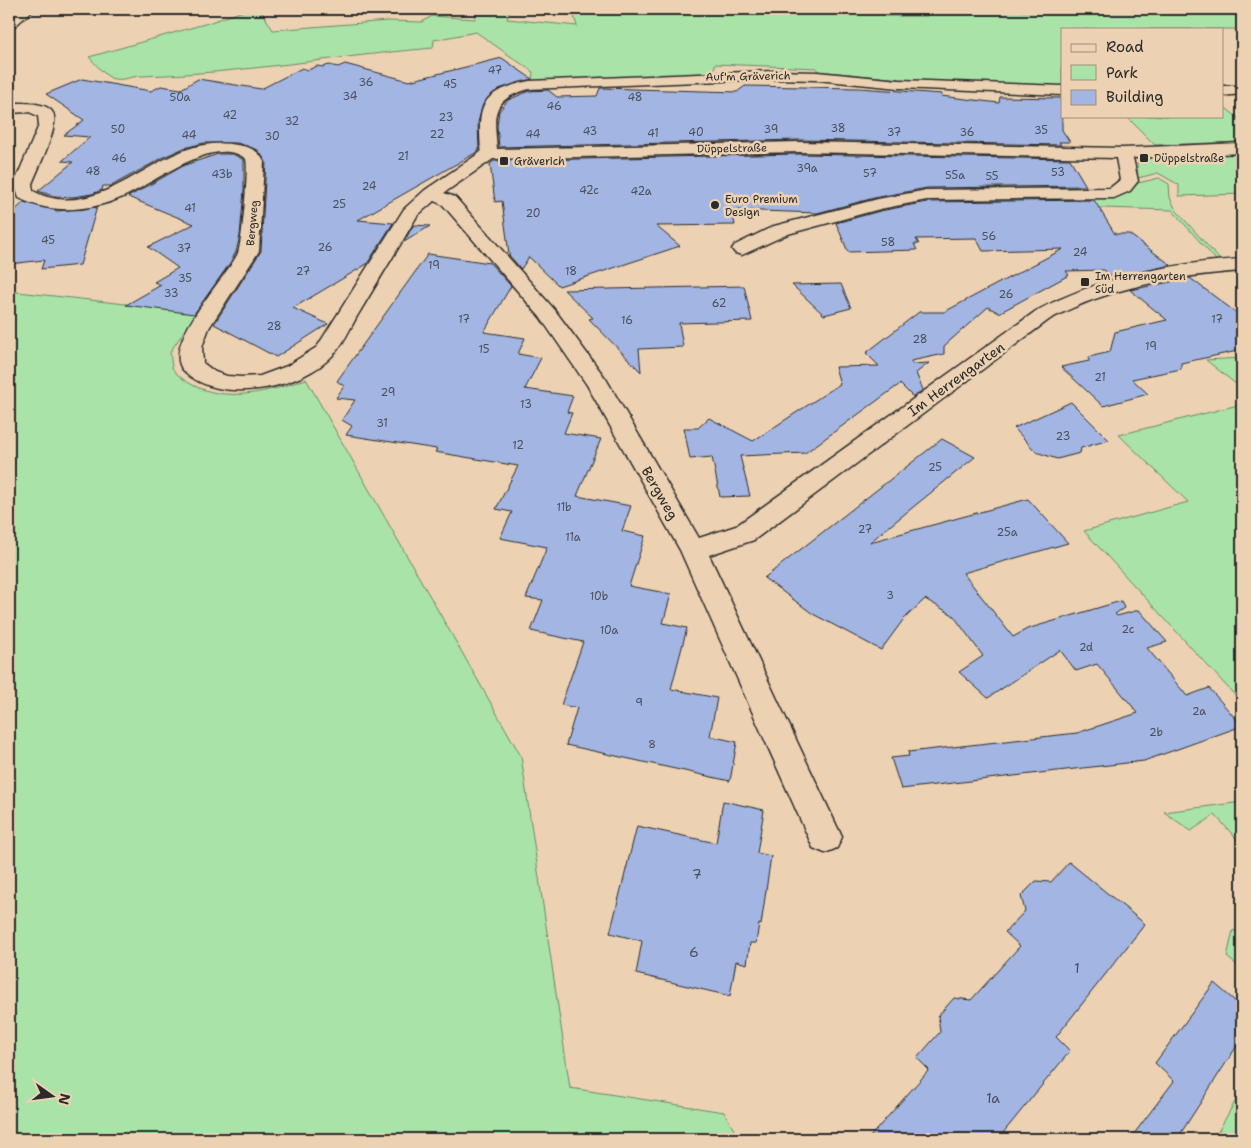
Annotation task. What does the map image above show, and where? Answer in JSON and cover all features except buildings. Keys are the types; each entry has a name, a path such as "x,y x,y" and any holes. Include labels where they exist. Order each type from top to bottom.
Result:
{"street":[{"path":"9,24 28,9"},
{"name":"Auf'm Gräverich","path":"490,154 487,114 490,104 504,92 529,85 773,75 817,76 899,84 1061,91"},
{"path":"1224,91 1242,90"},
{"name":"Bergweg","path":"9,108 31,107 46,114 47,125 23,184 25,194 33,199 44,202 79,202 118,192 177,159 200,150 225,148 247,152 254,156 256,162 249,251 196,331 191,345 190,356 192,366 211,380 224,383 240,384 277,378 312,362 325,351 410,213 455,176 490,154"},
{"name":"Düppelstraße","path":"490,154 799,147 1124,153 1242,148"},
{"path":"742,249 782,230 878,204 928,195 1114,193 1124,187 1129,181 1124,153"},
{"name":"Bergweg","path":"431,194 449,201 547,313 598,384 692,550 825,837"},
{"name":"Im Herrengarten","path":"692,550 745,533 1043,315 1065,302 1090,292 1142,278 1242,266"}],"green space":[{"path":"249,9 260,9 273,30 388,21 422,22 432,16 475,19 477,9 510,9 507,19 577,26 572,9 605,12 606,9 881,9 885,16 927,16 923,9 1019,9 1021,11 1084,12 1082,9 1242,9 1242,29 1061,28 1061,86 912,80 817,71 817,68 715,64 714,74 532,81 533,72 476,32 434,40 433,48 214,72 137,76 118,79 108,76 89,57 208,23"},
{"path":"1224,107 1242,121 1242,142 1155,145 1128,118 1224,118"},
{"path":"1242,153 1242,194 1179,196 1179,185 1158,173 1138,178 1137,164 1149,157"},
{"path":"1159,178 1169,184 1170,198 1176,210 1220,260 1216,260 1172,210 997,205 993,198 1113,198 1130,191 1138,183"},
{"path":"9,291 197,312 170,352 172,367 175,372 189,383 203,389 218,393 247,394 262,392 306,379 521,756 570,1088 724,1112 739,1139 9,1139"},
{"path":"1242,358 1242,389 1206,360"},
{"path":"1242,404 1242,703 1084,531 1188,502 1119,435"},
{"path":"1242,802 1242,845 1215,815 1191,831 1164,812"},
{"path":"1233,930 1242,934 1242,969 1227,957"},
{"path":"1242,1089 1242,1139 1214,1139"}],"place":[{"name":"Düppelstraße","path":"1144,158"},
{"name":"Gräverich","path":"504,161"},
{"name":"Euro Premium Design","path":"715,205"},
{"name":"Im Herrengarten Süd","path":"1085,282"}]}
